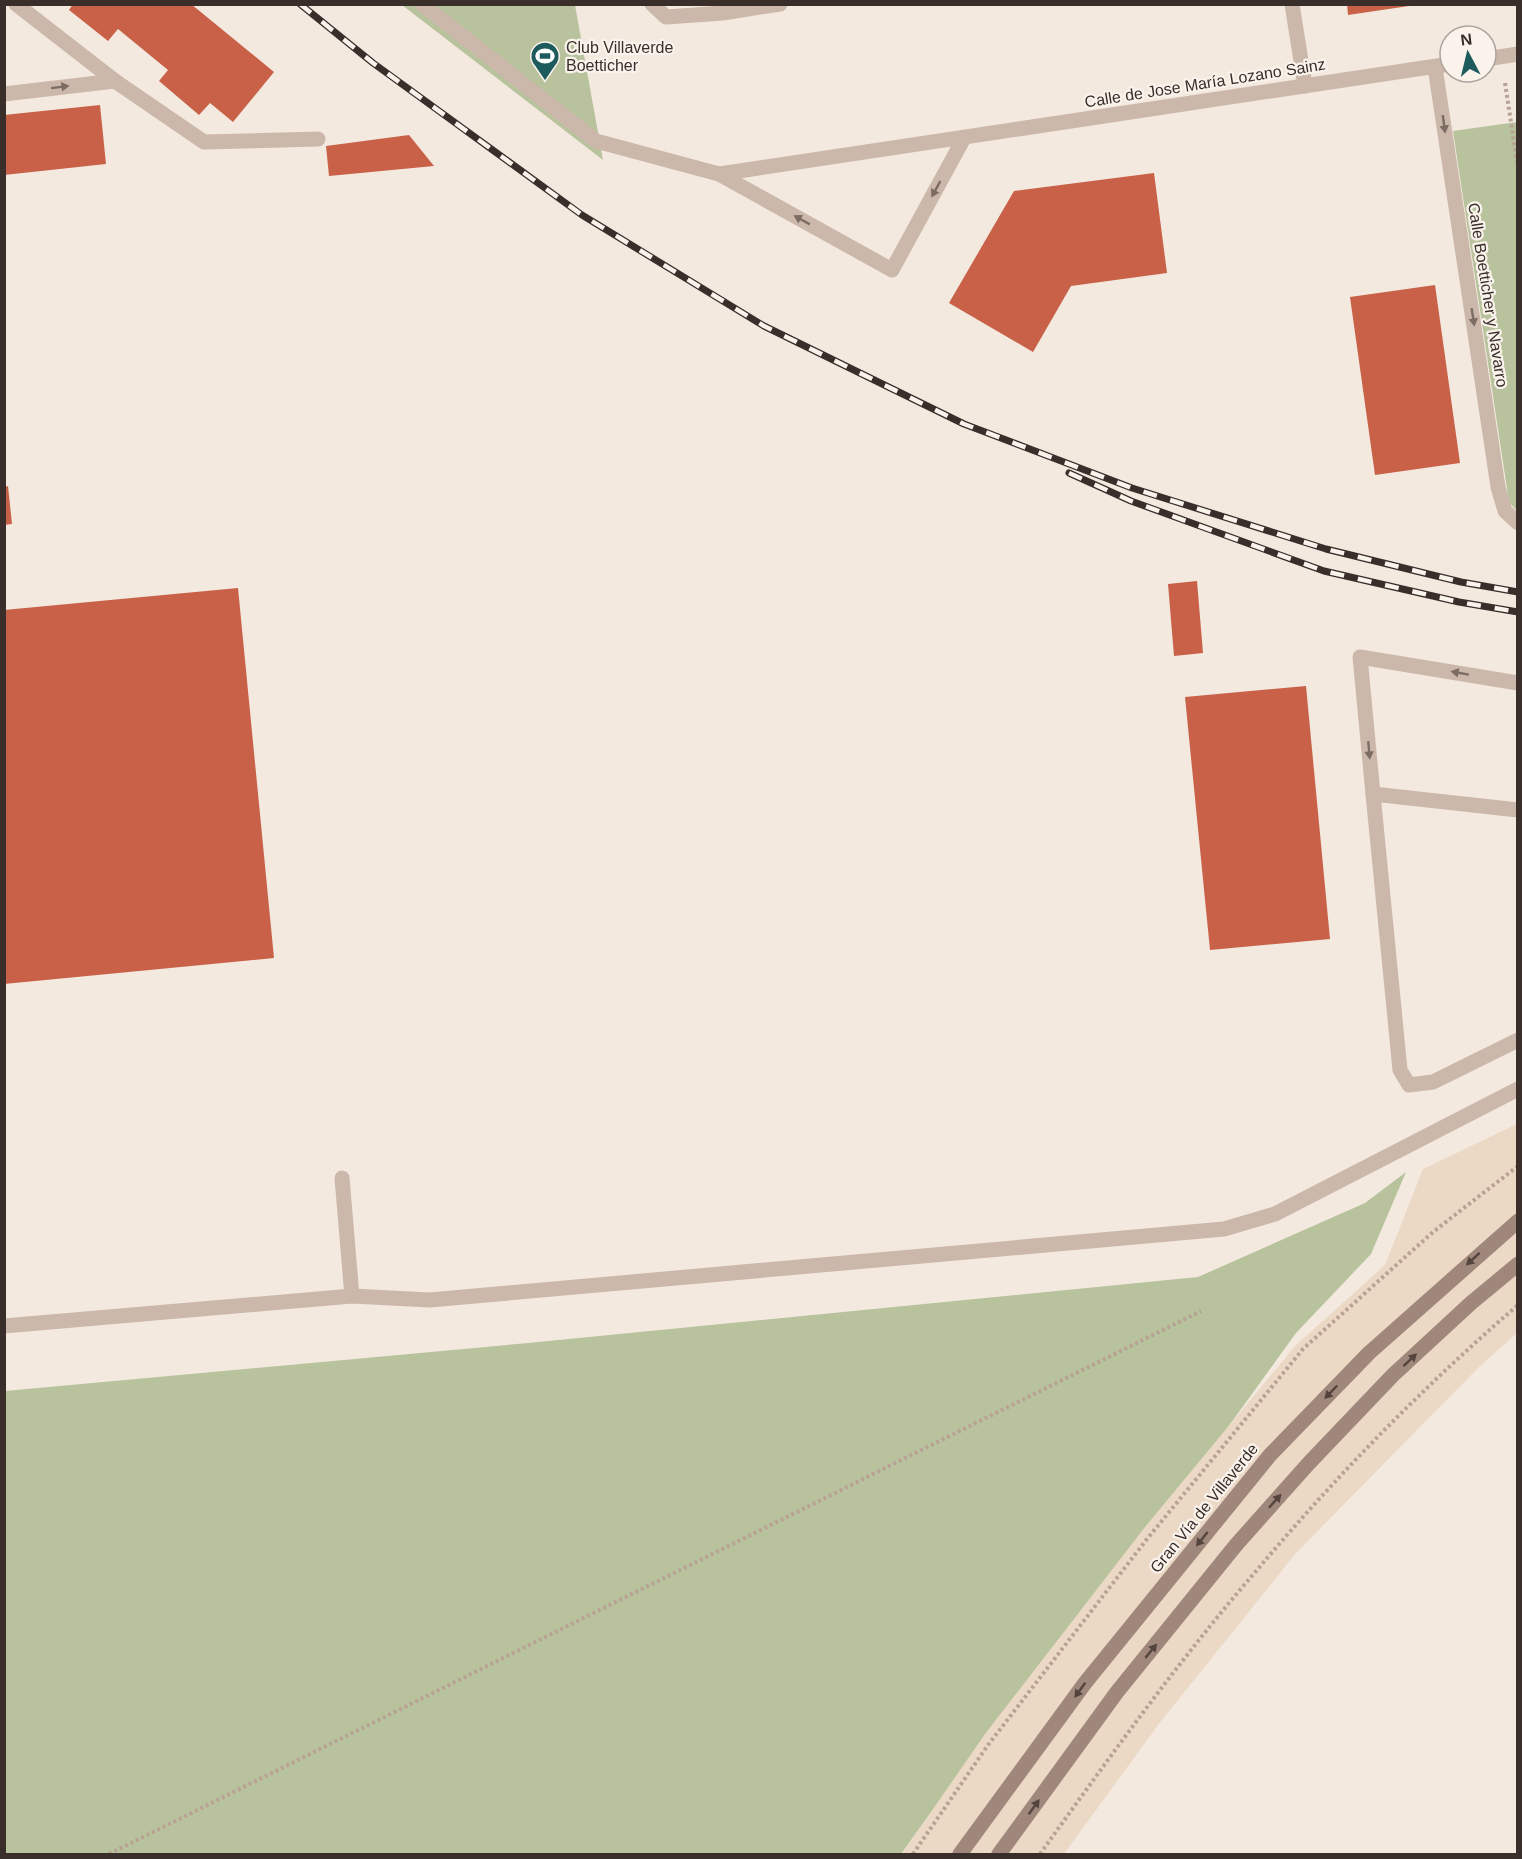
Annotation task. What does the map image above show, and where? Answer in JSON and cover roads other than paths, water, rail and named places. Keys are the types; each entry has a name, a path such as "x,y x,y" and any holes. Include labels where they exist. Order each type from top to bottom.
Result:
{"street":[{"path":"16,4 115,81 204,142 318,139"},
{"path":"422,4 596,141 719,174 892,270 964,138"},
{"path":"652,4 666,17 723,13 780,4"},
{"path":"1292,4 1305,86"},
{"path":"1498,57 1518,54"},
{"name":"Calle de Jose María Lozano Sainz","path":"719,174 1438,66"},
{"path":"4,94 115,81"},
{"name":"Calle Boetticher y Navarro","path":"1445,84 1498,487 1505,511 1518,523"},
{"path":"1518,683 1360,657 1400,1070 1409,1085 1433,1082 1518,1040"},
{"path":"1373,794 1518,810"},
{"path":"4,1326 352,1296 430,1300 1224,1229 1275,1214 1518,1089"},
{"path":"342,1178 352,1296"},
{"name":"Gran Vía de Villaverde","path":"960,1854 1085,1683 1270,1455 1369,1353 1518,1221"},
{"path":"999,1854 1118,1692 1236,1545 1309,1463 1393,1375 1471,1303 1518,1264"}],"railway":[{"path":"300,4 373,63 582,215 764,326 964,424 1132,488 1326,549 1461,582 1518,592"},
{"path":"1069,473 1131,501 1324,571 1459,602 1518,612"}],"place":[{"name":"Club Villaverde Boetticher","path":"545,82"}]}
